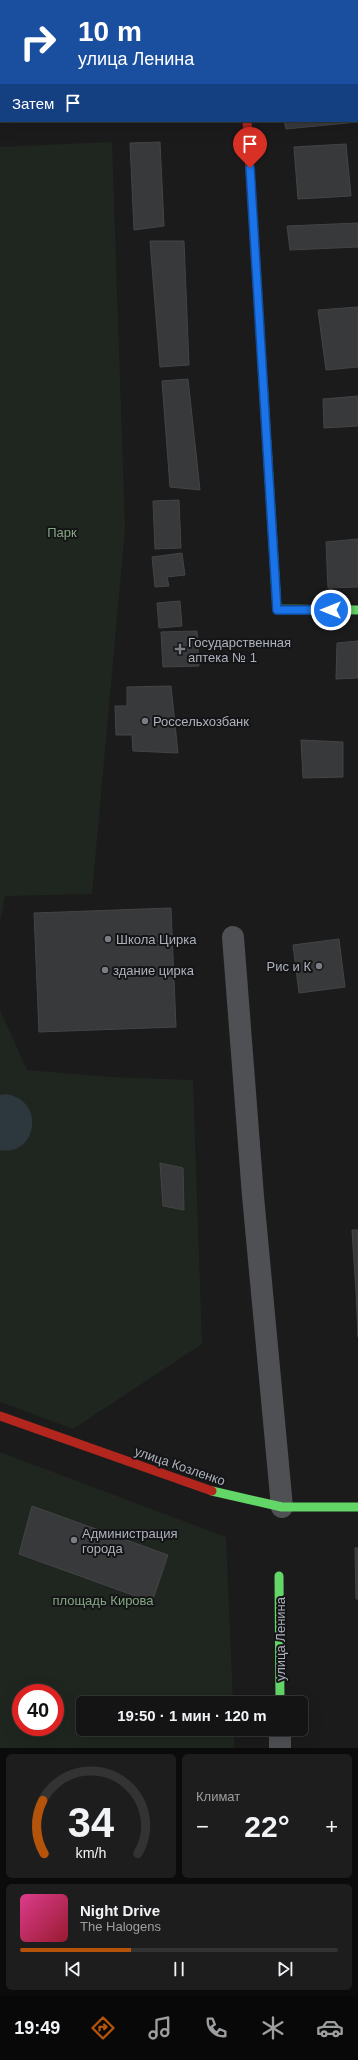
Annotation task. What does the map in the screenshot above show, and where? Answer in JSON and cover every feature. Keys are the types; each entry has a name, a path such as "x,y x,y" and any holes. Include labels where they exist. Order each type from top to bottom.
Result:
{"street":[{"path":"247,122 277,610 358,610"},
{"path":"233,937 253,1196 282,1506"},
{"name":"улица Козленко","path":"0,1416 222,1496 282,1506 330,1508 358,1507"},
{"name":"улица Ленина","path":"279,1576 280,1696"},
{"path":"280,1736 280,1748"}],"green space":[{"name":"Парк","path":"112,142 125,529 92,894 5,896 0,922 0,147"},
{"path":"0,1010 27,1070 109,1077 193,1080 202,1344 73,1429 0,1402"},
{"name":"площадь Кирова","path":"0,1452 226,1537 233,1696 76,1696 76,1736 234,1736 234,1748 0,1748"}],"shaded area":[{"path":"6,1094 19,1099 27,1107 32,1117 32,1127 29,1137 22,1145 12,1150 0,1150 0,1095"}],"building":[{"path":"284,122 358,122 286,129"},
{"path":"160,142 164,226 134,230 130,143"},
{"path":"346,144 351,196 298,199 294,147"},
{"path":"358,223 358,247 290,250 287,226"},
{"path":"150,241 184,241 189,365 160,367"},
{"path":"358,307 358,367 326,370 318,310"},
{"path":"188,379 200,490 170,487 162,381"},
{"path":"358,396 358,426 324,428 323,399"},
{"path":"179,500 181,548 155,549 153,501"},
{"path":"358,539 358,587 328,588 326,542"},
{"path":"182,553 185,575 167,577 169,586 155,587 152,557"},
{"path":"180,601 182,626 159,628 157,603"},
{"name":"Государственная аптека № 1","path":"197,631 199,666 163,667 161,632"},
{"path":"358,641 358,678 336,679 337,643"},
{"name":"Россельхозбанк","path":"171,686 178,753 133,751 132,735 116,735 115,706 127,706 127,687"},
{"path":"301,740 343,742 343,777 303,778"},
{"name":"здание цирка","path":"171,908 176,1027 39,1032 34,913"},
{"name":"Рис и К","path":"339,939 345,987 299,993 293,945"},
{"path":"160,1163 183,1168 184,1210 163,1206"},
{"path":"352,1230 358,1230 358,1337 356,1292"},
{"name":"Администрация города","path":"32,1506 168,1555 152,1602 19,1554"},
{"path":"355,1548 358,1548 358,1599 356,1599"}],"traffic: fast":[{"path":"263,380 277,609 358,610"},
{"path":"212,1491 282,1507 358,1507"},
{"path":"279,1576 280,1696"}],"traffic: jam":[{"path":"247,122 263,380"},
{"path":"0,1416 212,1491"}],"place":[{"name":"Государственная аптека № 1","path":"180,649"},
{"name":"Россельхозбанк","path":"145,721"},
{"name":"Школа Цирка","path":"108,939"},
{"name":"Рис и К","path":"319,966"},
{"name":"здание цирка","path":"105,970"},
{"name":"Администрация города","path":"74,1540"}],"route":[{"path":"250,168 277,610 331,610"}]}
